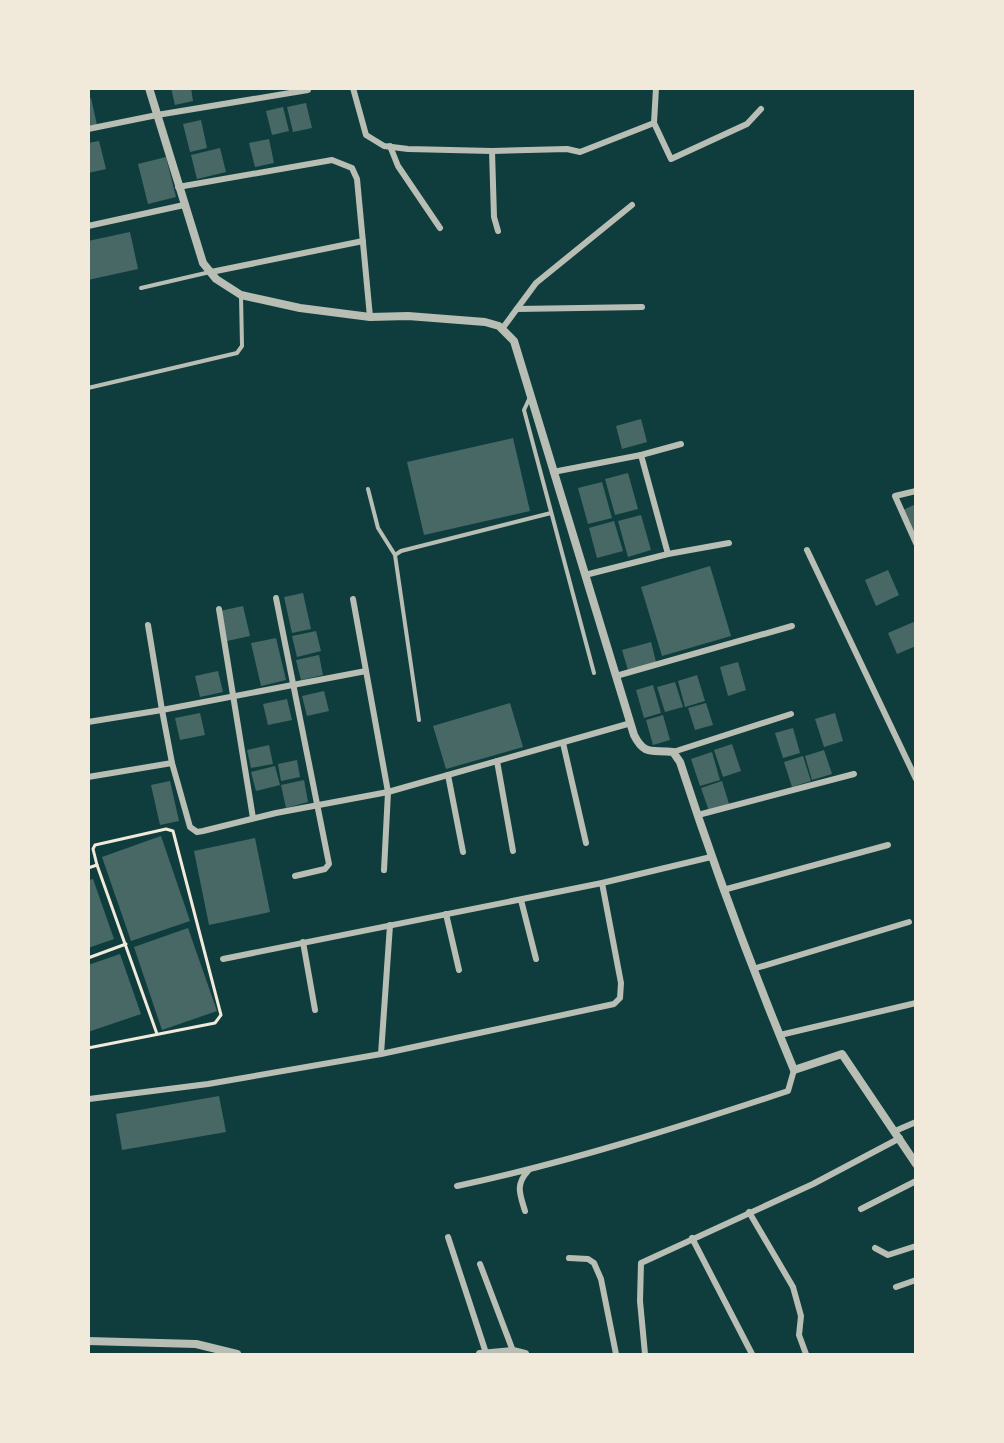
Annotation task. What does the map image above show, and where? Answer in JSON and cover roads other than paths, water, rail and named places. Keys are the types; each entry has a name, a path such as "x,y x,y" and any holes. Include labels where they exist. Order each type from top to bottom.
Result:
{"street":[{"path":"149,88 203,263 216,279 241,295 300,308 370,317 408,316 486,322 502,329 514,341 616,676 640,747 649,752 673,752 791,714"},
{"path":"353,88 366,135 390,146 492,151 567,149 580,152 654,123"},
{"path":"656,88 654,123 671,159 747,124 761,109"},
{"path":"88,129 308,90"},
{"path":"390,146 398,166 440,228"},
{"path":"492,151 494,217 498,231"},
{"path":"178,187 332,160 343,162 352,168 357,179 370,317"},
{"path":"88,226 184,205"},
{"path":"502,329 536,283 632,205"},
{"path":"211,272 363,241"},
{"path":"517,309 642,307"},
{"path":"553,472 641,455 681,444"},
{"path":"641,455 668,554"},
{"path":"915,491 896,496 915,543"},
{"path":"585,575 668,554 729,543"},
{"path":"807,550 915,779"},
{"path":"276,598 329,864 325,869 295,876"},
{"path":"353,599 387,792 384,870"},
{"path":"219,609 253,818"},
{"path":"148,625 172,763 188,821 193,830 203,831 253,818 387,792 631,723"},
{"path":"616,676 792,626"},
{"path":"88,722 366,671"},
{"path":"563,743 586,843"},
{"path":"457,1186 529,1171 662,1133 788,1091 795,1070 753,969 711,857 680,762 673,752"},
{"path":"497,761 513,851"},
{"path":"88,777 172,763"},
{"path":"698,815 854,774"},
{"path":"448,775 463,852"},
{"path":"723,890 888,845"},
{"path":"223,959 521,900 711,857"},
{"path":"89,1099 208,1084 381,1054 614,1004 620,998 621,983 602,883"},
{"path":"521,900 536,959"},
{"path":"446,914 459,970"},
{"path":"753,969 909,922"},
{"path":"381,1054 390,925"},
{"path":"303,942 315,1010"},
{"path":"780,1035 915,1003"},
{"path":"795,1070 842,1054 898,1134 915,1164"},
{"path":"645,1354 640,1301 641,1263 813,1184 915,1122"},
{"path":"525,1211 518,1188 519,1181 529,1171"},
{"path":"861,1209 915,1182"},
{"path":"749,1212 793,1287 801,1316 799,1335 806,1354"},
{"path":"448,1237 483,1354 513,1351 525,1354"},
{"path":"692,1238 752,1354"},
{"path":"875,1248 888,1255 915,1246"},
{"path":"569,1258 588,1259 598,1270 616,1354"},
{"path":"480,1264 513,1351"},
{"path":"896,1287 915,1280"},
{"path":"88,1341 196,1344 237,1354"}],"lane":[{"path":"141,288 211,272"},
{"path":"88,388 237,353 242,346 241,295"},
{"path":"530,396 524,410 594,673"},
{"path":"368,489 378,528 395,555 419,720"},
{"path":"395,555 401,551 551,513"}]}
